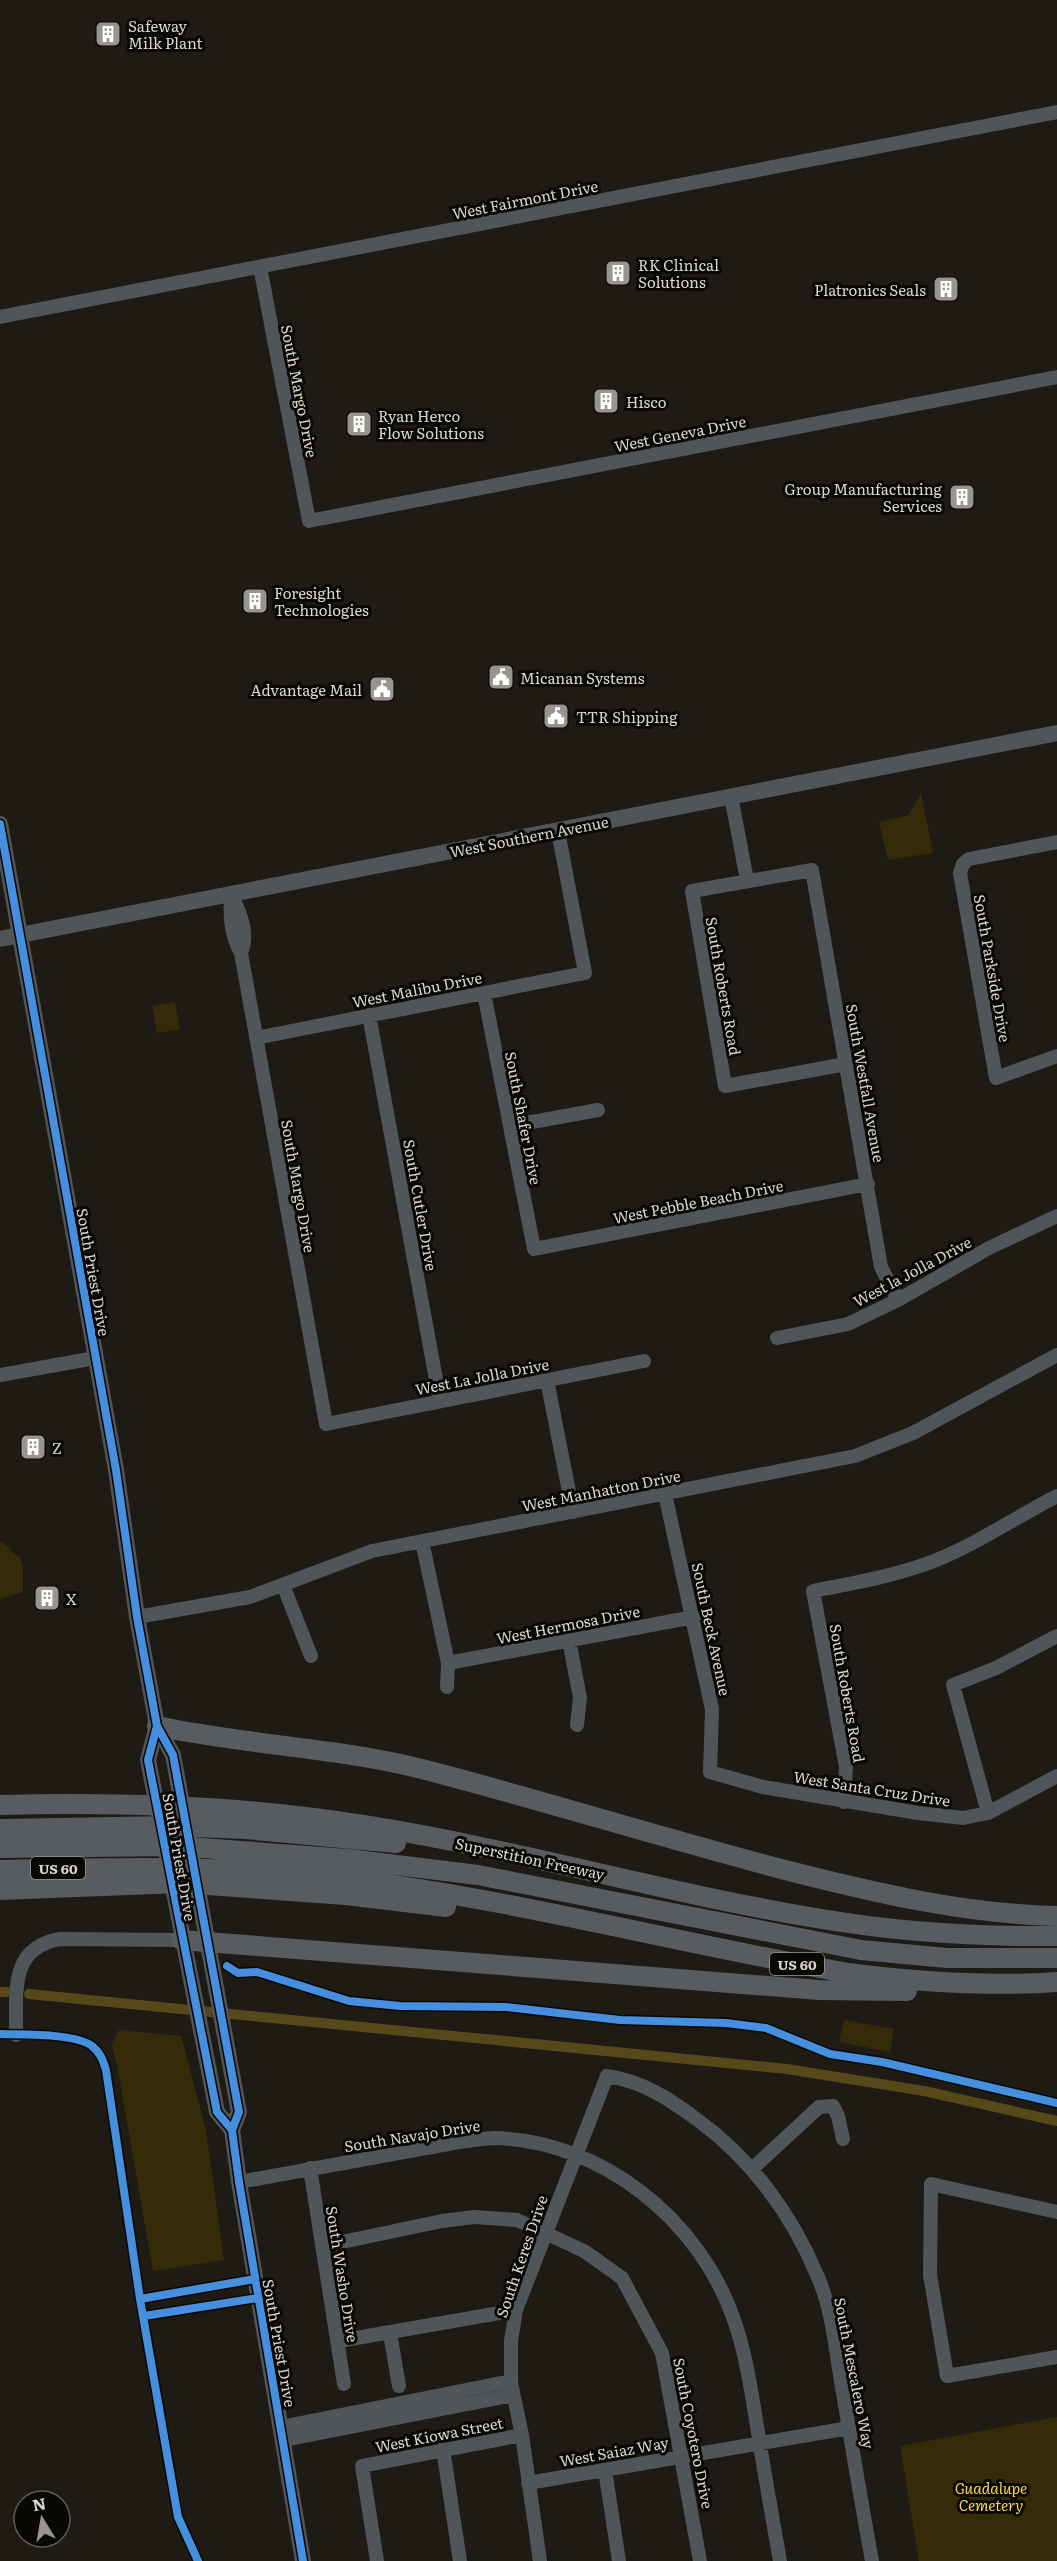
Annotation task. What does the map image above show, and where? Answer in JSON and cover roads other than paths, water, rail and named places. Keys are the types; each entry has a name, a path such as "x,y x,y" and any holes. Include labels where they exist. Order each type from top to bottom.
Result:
{"highway":[{"path":"157,1726 353,1755 420,1769 746,1860 896,1898 1009,1915 1057,1916"},
{"path":"0,1804 164,1804 245,1820"},
{"path":"0,1829 245,1820"},
{"name":"Superstition Freeway","path":"245,1820 571,1868 824,1919 961,1934 1057,1936"},
{"path":"0,1848 175,1846 243,1869 348,1858 478,1875 861,1950 947,1958 1057,1958"},
{"path":"0,1862 119,1875"},
{"name":"US 60","path":"0,1870 119,1875 176,1866 243,1869 405,1887 858,1974 909,1981 969,1985 1057,1982"},
{"path":"0,1890 119,1875"},
{"path":"182,1940 819,1989 921,1990 1033,1983"}],"main road":[{"name":"West Southern Avenue","path":"0,939 1057,733"},
{"name":"South Priest Drive","path":"0,824 22,935 116,1470 137,1617 157,1726 173,1755 239,2112 232,2130 239,2182 303,2561"},
{"name":"South Priest Drive","path":"157,1726 148,1760 217,2112 232,2130"}],"street":[{"name":"West Fairmont Drive","path":"0,317 1057,112"},
{"name":"South Margo Drive","path":"260,267 309,521"},
{"name":"West Geneva Drive","path":"309,521 1057,377"},
{"path":"731,796 747,880"},
{"name":"West Malibu Drive","path":"256,1038 585,973 558,831"},
{"name":"South Parkside Drive","path":"1057,842 969,859 963,864 960,873 996,1078 1057,1056"},
{"name":"South Westfall Avenue","path":"747,880 812,870 882,1267 898,1300"},
{"name":"South Roberts Road","path":"747,880 692,891 725,1086 846,1064"},
{"name":"South Margo Drive","path":"231,893 230,917 234,941 241,953 326,1424"},
{"name":"South Shafer Drive","path":"484,993 534,1249"},
{"name":"South Cutler Drive","path":"369,1015 440,1401"},
{"path":"510,1126 598,1110"},
{"name":"West Pebble Beach Drive","path":"534,1249 868,1184"},
{"name":"West la Jolla Drive","path":"777,1338 848,1324 898,1300 989,1248 1057,1216"},
{"name":"West Manhatton Drive","path":"137,1617 250,1597 283,1586 352,1557 422,1541 834,1461 880,1448 1057,1355"},
{"path":"0,1375 95,1358"},
{"name":"West La Jolla Drive","path":"326,1424 644,1361"},
{"path":"547,1380 573,1512"},
{"name":"South Beck Avenue","path":"665,1494 694,1617 712,1709 710,1772"},
{"name":"South Roberts Road","path":"844,1802 846,1767 813,1591 884,1578 936,1560 994,1532 1057,1496"},
{"path":"422,1541 448,1664 447,1687"},
{"path":"283,1586 311,1656"},
{"name":"West Hermosa Drive","path":"448,1664 694,1617"},
{"path":"988,1813 953,1685 996,1668 1057,1636"},
{"path":"569,1640 580,1698 577,1725"},
{"name":"West Santa Cruz Drive","path":"710,1772 763,1787 844,1802 963,1818 988,1813 1057,1776"},
{"path":"16,2035 20,1969 27,1956 51,1940 182,1940"},
{"path":"198,2022 223,2025"},
{"name":"South Keres Drive","path":"540,2561 522,2435 512,2388 511,2341 516,2310 574,2155 607,2076"},
{"name":"South Mescalero Way","path":"607,2076 630,2079 674,2102 718,2135 752,2169 786,2215 818,2276 830,2317 872,2561"},
{"path":"752,2169 819,2107 833,2106 838,2116 843,2139"},
{"name":"South Navajo Drive","path":"239,2182 459,2142 495,2138 535,2144 574,2155 605,2168 636,2187 662,2209 689,2238 714,2273 734,2318 745,2355 780,2561"},
{"name":"South Washo Drive","path":"310,2168 344,2384"},
{"path":"1057,2212 932,2184 930,2275 947,2376 1057,2357"},
{"name":"South Coyotero Drive","path":"323,2246 442,2221 474,2217 517,2220 584,2251 622,2278 662,2353 700,2561"},
{"path":"339,2341 516,2310"},
{"path":"390,2333 399,2386"},
{"path":"282,2433 512,2388"},
{"name":"West Saiaz Way","path":"528,2483 849,2428"},
{"name":"West Kiowa Street","path":"377,2561 362,2466 522,2435"},
{"path":"444,2449 460,2561"},
{"path":"605,2470 619,2561"}],"waterway":[{"path":"0,1992 7,1992"},
{"path":"29,1994 787,2069 924,2091 1057,2121"}],"place":[{"name":"Safeway Milk Plant","path":"108,34"},
{"name":"RK Clinical Solutions","path":"618,273"},
{"name":"Platronics Seals","path":"946,289"},
{"name":"Hisco","path":"606,401"},
{"name":"Ryan Herco Flow Solutions","path":"359,424"},
{"name":"Group Manufacturing Services","path":"962,497"},
{"name":"Foresight Technologies","path":"255,601"},
{"name":"Micanan Systems","path":"501,677"},
{"name":"Advantage Mail","path":"382,689"},
{"name":"TTR Shipping","path":"556,716"},
{"name":"Z","path":"33,1447"},
{"name":"X","path":"47,1598"}],"park label":[{"name":"Guadalupe Cemetery","path":"991,2496"}]}
